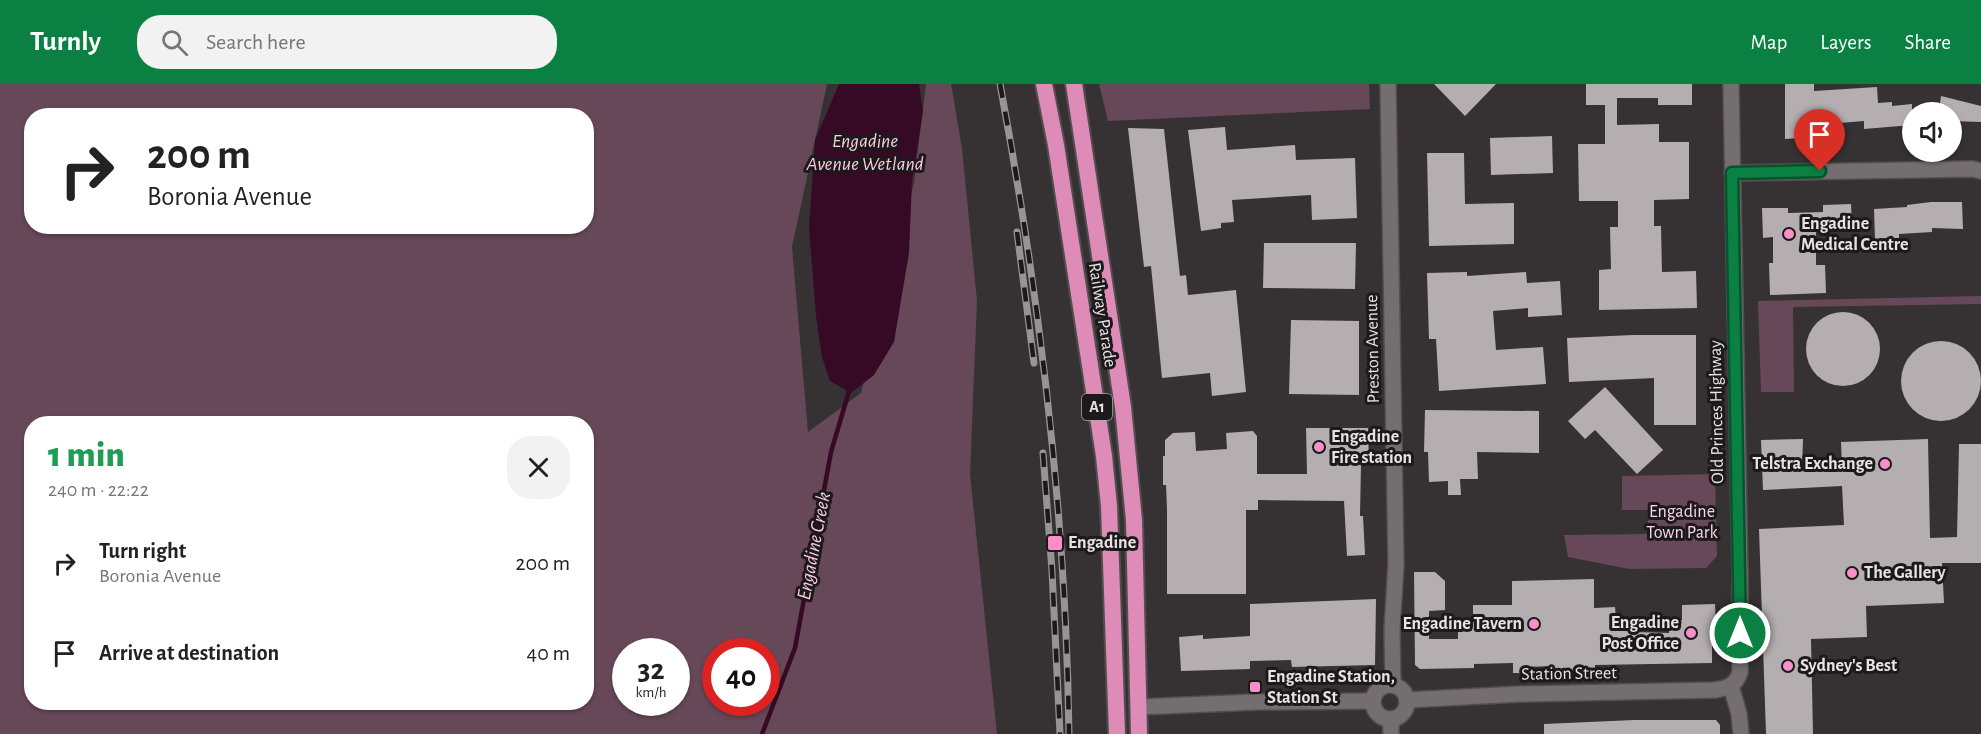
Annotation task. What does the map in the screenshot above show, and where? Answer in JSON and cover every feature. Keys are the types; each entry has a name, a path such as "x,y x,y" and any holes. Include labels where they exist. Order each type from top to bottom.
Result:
{"highway":[{"name":"Railway Parade","path":"1044,84 1056,145 1110,506 1117,734"},
{"name":"Railway Parade","path":"1074,84 1129,458 1135,531 1139,734"}],"street":[{"name":"Preston Avenue","path":"1388,84 1396,564 1392,630 1393,685"},
{"name":"Old Princes Highway","path":"1731,84 1740,574 1740,672 1731,686"},
{"path":"1732,173 1981,171"},
{"path":"1393,685 1403,690 1407,700 1405,711 1391,726 1376,712 1373,701 1374,695 1382,687 1393,685"},
{"path":"1731,686 1739,714 1741,734"},
{"name":"Station Street","path":"1407,700 1520,694 1702,691 1731,686"},
{"path":"1139,707 1373,701"}],"green space":[{"path":"0,84 827,84 792,247 808,432 861,393 914,183 926,84 951,84 962,148 977,301 970,474 997,734 0,734"},
{"path":"1099,84 1369,84 1370,109 1108,121"},
{"path":"1981,296 1981,304 1793,307 1794,392 1761,392 1758,301"},
{"name":"Engadine Town Park","path":"1715,474 1717,556 1706,568 1629,569 1568,557 1564,535 1648,534 1648,510 1622,510 1622,476"}],"water":[{"name":"Engadine Avenue Wetland","path":"839,84 919,84 923,111 912,181 909,253 894,342 874,375 851,393 830,381 822,357 816,316 809,227 815,140"}],"building":[{"path":"1434,84 1496,84 1465,116"},
{"path":"1586,84 1692,84 1692,105 1658,105 1658,98 1617,98 1617,125 1659,124 1659,142 1689,142 1689,199 1654,200 1654,226 1661,226 1662,272 1696,271 1697,308 1599,310 1599,270 1611,269 1610,227 1618,227 1618,201 1579,201 1578,144 1605,144 1605,105 1586,105"},
{"path":"1785,84 1814,84 1814,91 1877,87 1878,103 1892,102 1892,106 1902,105 1902,126 1864,129 1864,121 1815,125 1815,137 1785,139"},
{"path":"1941,96 1981,106 1981,122 1962,121 1962,102 1940,102"},
{"path":"1225,127 1227,150 1295,145 1296,160 1355,158 1357,218 1312,220 1311,195 1232,200 1234,222 1221,223 1221,228 1201,231 1188,130"},
{"path":"1128,128 1164,129 1180,276 1186,275 1188,295 1236,290 1246,392 1212,396 1210,373 1162,378 1151,266 1144,267"},
{"path":"1552,136 1553,173 1491,175 1490,138"},
{"path":"1427,153 1464,153 1465,204 1514,203 1514,244 1429,246"},
{"path":"1962,202 1963,229 1932,228 1932,232 1899,234 1899,238 1875,240 1874,209 1907,207 1907,205"},
{"path":"1851,204 1852,229 1816,230 1816,265 1825,265 1826,293 1770,295 1769,263 1773,263 1773,237 1763,238 1762,208 1788,208 1788,213 1823,212 1823,205"},
{"path":"1264,243 1356,243 1355,289 1263,288"},
{"path":"1467,272 1467,276 1526,272 1527,283 1560,281 1562,315 1528,317 1528,308 1493,311 1496,350 1543,347 1546,384 1439,391 1436,339 1429,339 1427,273"},
{"path":"1843,312 1864,318 1874,328 1880,349 1874,370 1864,380 1843,386 1822,380 1812,370 1806,349 1812,328 1822,318"},
{"path":"1291,320 1359,321 1359,395 1289,394"},
{"path":"1696,335 1696,425 1654,425 1654,378 1569,382 1567,338"},
{"path":"1941,341 1956,344 1969,353 1978,366 1981,381 1978,396 1969,409 1956,418 1941,421 1926,418 1913,409 1904,396 1901,381 1904,366 1913,353 1926,344"},
{"path":"1605,387 1663,450 1637,474 1595,430 1585,439 1568,421"},
{"path":"1425,410 1539,411 1539,453 1477,452 1478,479 1460,479 1461,495 1448,495 1448,481 1429,482 1428,452 1424,452"},
{"path":"1306,428 1368,428 1369,464 1361,464 1360,516 1363,516 1365,555 1347,556 1344,501 1258,500 1258,510 1246,510 1246,594 1167,594 1167,509 1166,485 1163,485 1165,440 1173,433 1195,432 1196,451 1227,449 1226,433 1253,431 1257,436 1257,474 1307,474"},
{"path":"1803,439 1802,470 1842,468 1841,442 1928,439 1930,538 1957,537 1959,444 1981,444 1981,563 1942,563 1944,603 1866,606 1867,637 1811,639 1813,734 1766,734 1759,529 1844,525 1842,486 1763,490 1761,440"},
{"path":"1414,572 1435,572 1445,581 1445,610 1429,611 1429,639 1458,639 1458,628 1473,627 1473,605 1512,605 1512,581 1594,579 1594,608 1615,607 1616,619 1634,620 1634,632 1669,633 1669,620 1682,620 1682,605 1715,604 1716,628 1712,628 1712,663 1595,665 1595,671 1584,672 1554,672 1554,666 1525,667 1525,673 1513,673 1513,663 1474,664 1474,668 1420,669 1415,665"},
{"path":"1376,599 1375,665 1292,667 1291,660 1250,661 1250,669 1181,671 1179,637 1203,635 1203,639 1250,636 1250,604"},
{"path":"1634,720 1716,720 1720,725 1720,734 1544,734 1544,724"}],"waterway":[{"name":"Engadine Creek","path":"762,734 795,648 831,452 850,388"}],"railway":[{"path":"1000,84 1027,245 1048,408 1063,571 1069,734"},
{"path":"1017,232 1034,363"},
{"path":"1043,453 1052,571 1060,734"}],"place":[{"name":"Engadine Medical Centre","path":"1789,234"},
{"name":"Engadine Fire station","path":"1319,447"},
{"name":"Telstra Exchange","path":"1885,464"},
{"name":"Engadine","path":"1055,543"},
{"name":"The Gallery","path":"1852,573"},
{"name":"Engadine Tavern","path":"1534,624"},
{"name":"Engadine Post Office","path":"1691,633"},
{"name":"Sydney's Best","path":"1788,666"},
{"name":"Engadine Station, Station St","path":"1255,687"}],"route":[{"path":"1740,633 1732,173 1820,171"}]}
